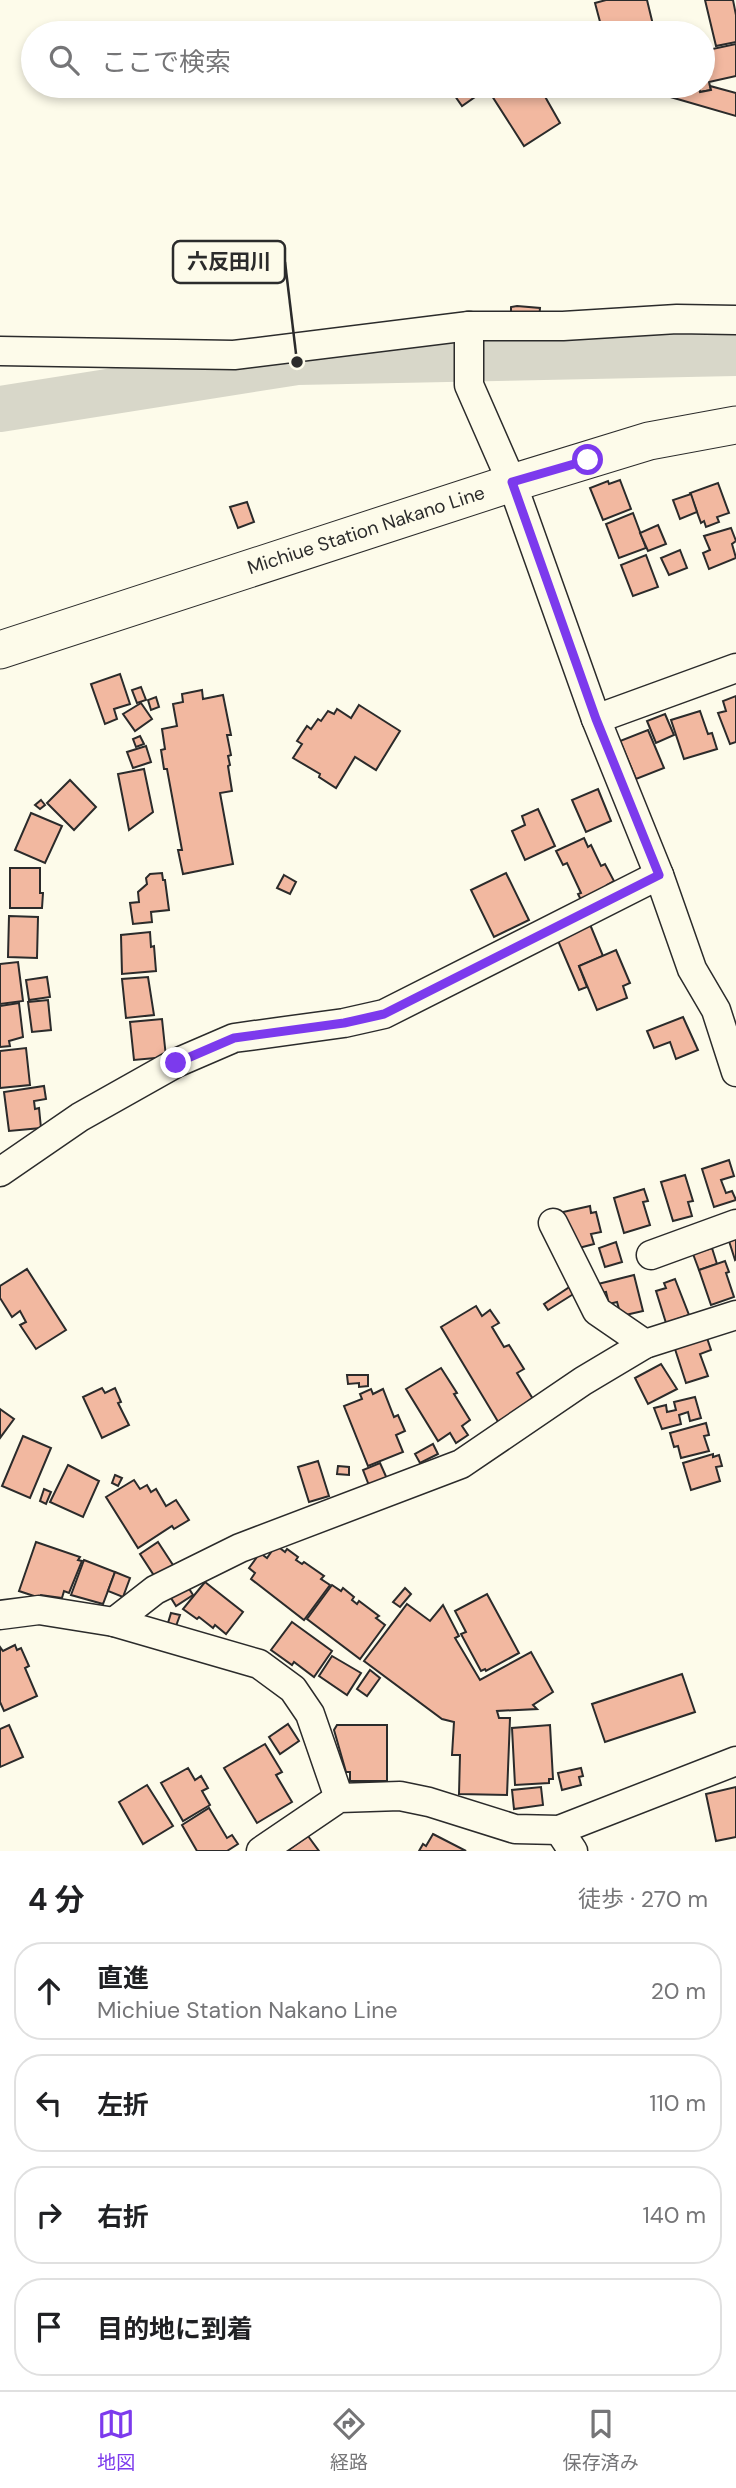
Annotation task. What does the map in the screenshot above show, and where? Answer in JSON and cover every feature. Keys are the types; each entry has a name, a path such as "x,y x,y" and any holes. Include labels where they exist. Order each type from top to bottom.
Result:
{"main road":[{"name":"Michiue Station Nakano Line","path":"0,650 512,482 649,441 736,425"}],"street":[{"path":"0,351 234,355 469,326 563,326 677,319 736,320"},
{"path":"469,326 469,385 512,482 596,719 659,875 692,970 716,1010 736,1072"},
{"path":"596,719 736,668"},
{"path":"0,1172 79,1117 176,1063 234,1038 344,1023 384,1014 659,875"},
{"path":"553,1223 597,1311 645,1343"},
{"path":"651,1255 736,1224"},
{"path":"114,1622 155,1590 240,1548 461,1464 583,1381 645,1343 736,1315"},
{"path":"0,1615 39,1611 114,1622 259,1664 293,1689 310,1714 339,1798"},
{"path":"261,1851 339,1798 400,1796 566,1841 736,1761"}],"building":[{"path":"606,0 647,0 652,21 600,21 595,3"},
{"path":"705,0 733,0 736,42 716,46 715,21 710,21"},
{"path":"736,44 736,76 715,81 715,48"},
{"path":"715,87 736,93 736,116 674,98 715,98"},
{"path":"456,98 474,98 462,106"},
{"path":"493,98 546,98 560,123 524,146"},
{"path":"511,307 540,308 539,319 511,317"},
{"path":"620,480 631,509 603,520 590,488 608,481 609,484"},
{"path":"718,483 729,513 717,517 719,522 706,527 704,521 701,523 690,493"},
{"path":"691,494 697,512 680,519 673,500"},
{"path":"247,502 254,522 238,528 230,507"},
{"path":"633,513 646,548 619,558 606,524"},
{"path":"658,525 666,544 648,551 640,533"},
{"path":"731,528 736,541 732,544 736,558 709,569 703,553 710,550 704,536"},
{"path":"680,550 687,568 669,575 661,558"},
{"path":"646,555 658,587 633,596 621,565"},
{"path":"120,674 130,704 114,709 117,719 105,724 91,684"},
{"path":"141,687 146,700 137,703 132,690"},
{"path":"202,690 203,699 223,695 231,735 227,735 231,755 228,756 228,766 232,791 220,793 233,864 183,874 178,850 182,850 161,750 165,749 162,729 177,726 173,704 183,702 182,694"},
{"path":"736,696 736,742 730,744 718,713 726,711 723,701"},
{"path":"156,697 159,707 151,710 148,700"},
{"path":"141,703 152,719 135,731 123,714"},
{"path":"359,705 400,731 376,770 355,757 336,788 319,777 320,774 293,758 302,744 297,741 307,726 311,729 328,711 334,714 337,709 351,718"},
{"path":"700,711 717,749 684,759 671,720"},
{"path":"665,714 674,735 656,743 647,721"},
{"path":"648,730 664,768 636,779 620,741"},
{"path":"140,736 144,744 136,747 133,739"},
{"path":"146,746 151,762 133,768 127,752"},
{"path":"144,769 153,812 129,830 118,774"},
{"path":"70,780 96,807 74,830 47,803"},
{"path":"598,789 611,821 586,832 572,800"},
{"path":"41,800 45,805 40,809 35,805"},
{"path":"538,809 555,846 525,860 512,831 525,825 522,816"},
{"path":"31,813 62,826 45,863 15,850"},
{"path":"584,838 588,847 591,845 601,866 605,864 614,881 607,885 608,887 581,900 578,894 581,893 567,863 563,865 556,851"},
{"path":"10,868 40,868 42,908 10,908"},
{"path":"162,873 169,910 151,912 152,922 133,924 130,903 139,902 138,892 147,884 146,878 150,874"},
{"path":"506,873 529,920 494,937 471,890"},
{"path":"284,875 296,882 290,894 277,888"},
{"path":"9,916 38,917 37,958 8,957"},
{"path":"589,922 603,956 579,966 587,987 579,990 556,936"},
{"path":"150,932 156,971 122,974 121,935"},
{"path":"616,950 630,983 623,986 627,998 597,1010 579,966"},
{"path":"18,962 23,1001 0,1004 0,964"},
{"path":"47,977 50,997 29,1000 26,980"},
{"path":"148,977 154,1015 126,1018 122,979"},
{"path":"48,1000 51,1030 32,1032 28,1002"},
{"path":"19,1003 23,1037 9,1041 10,1046 0,1047 0,1006"},
{"path":"683,1017 698,1050 676,1059 670,1042 654,1048 647,1031"},
{"path":"162,1019 166,1057 134,1060 130,1022"},
{"path":"26,1048 30,1085 0,1088 0,1051"},
{"path":"44,1086 46,1099 34,1101 35,1109 39,1108 41,1128 9,1131 4,1092"},
{"path":"729,1160 734,1176 721,1180 726,1193 732,1191 736,1200 714,1207 702,1169"},
{"path":"685,1175 693,1201 688,1202 692,1216 673,1221 661,1182"},
{"path":"644,1189 648,1201 643,1202 650,1225 624,1233 614,1198"},
{"path":"590,1206 591,1213 596,1212 601,1232 591,1234 594,1244 575,1249 563,1212"},
{"path":"736,1239 736,1259 735,1260 729,1241"},
{"path":"616,1242 622,1262 605,1267 599,1248"},
{"path":"712,1248 717,1264 699,1270 693,1254"},
{"path":"725,1261 734,1297 711,1305 699,1270"},
{"path":"27,1269 66,1330 36,1349 20,1325 26,1322 20,1311 12,1317 0,1298 0,1286"},
{"path":"634,1275 643,1311 621,1316 617,1302 609,1304 606,1292 601,1293 598,1284"},
{"path":"675,1279 689,1315 666,1323 656,1291 666,1288 664,1283"},
{"path":"571,1286 575,1293 548,1310 544,1304"},
{"path":"476,1306 482,1316 490,1310 499,1323 492,1327 504,1347 509,1345 524,1369 517,1373 536,1404 500,1425 441,1327"},
{"path":"706,1335 711,1350 700,1354 708,1376 686,1383 674,1346"},
{"path":"661,1364 677,1389 648,1404 635,1378"},
{"path":"441,1368 470,1420 462,1426 468,1435 456,1443 450,1433 438,1441 406,1389"},
{"path":"347,1375 368,1375 368,1386 348,1384"},
{"path":"102,1388 105,1393 115,1388 121,1402 118,1403 129,1425 102,1438 83,1397"},
{"path":"371,1389 373,1394 383,1389 394,1417 398,1415 405,1431 396,1435 403,1452 368,1466 344,1406 362,1399 360,1394"},
{"path":"695,1397 701,1418 690,1421 688,1412 679,1415 681,1424 662,1429 654,1408 666,1405 667,1412 676,1410 674,1402"},
{"path":"0,1409 14,1419 0,1438"},
{"path":"706,1423 709,1435 704,1436 709,1451 681,1458 670,1433"},
{"path":"23,1436 51,1448 30,1498 2,1486"},
{"path":"433,1444 438,1454 420,1463 415,1454"},
{"path":"713,1454 713,1457 719,1455 722,1466 716,1467 720,1481 691,1490 683,1463"},
{"path":"318,1461 329,1496 309,1502 298,1467"},
{"path":"380,1463 388,1481 370,1488 363,1470"},
{"path":"68,1465 99,1481 83,1517 50,1502"},
{"path":"338,1466 349,1467 349,1475 337,1474"},
{"path":"115,1475 122,1478 118,1486 112,1483"},
{"path":"134,1480 140,1489 147,1485 151,1492 156,1489 166,1506 176,1500 189,1520 174,1529 172,1526 138,1548 106,1497"},
{"path":"44,1489 51,1492 46,1504 40,1501"},
{"path":"36,1542 80,1557 78,1560 82,1561 69,1593 64,1591 62,1598 41,1595 40,1598 19,1591"},
{"path":"158,1542 173,1565 155,1577 140,1554"},
{"path":"276,1545 285,1552 287,1549 298,1557 296,1560 302,1564 304,1562 324,1576 321,1579 330,1585 304,1620 251,1579 255,1573 249,1568 260,1553 267,1558"},
{"path":"84,1560 115,1572 103,1604 71,1595"},
{"path":"115,1572 130,1578 123,1597 108,1591"},
{"path":"205,1582 243,1612 226,1634 215,1625 213,1628 183,1609"},
{"path":"332,1585 341,1591 343,1588 354,1597 352,1600 357,1604 359,1601 379,1616 376,1618 385,1625 360,1659 307,1619"},
{"path":"188,1587 193,1595 176,1606 171,1598"},
{"path":"405,1588 411,1594 400,1607 393,1602"},
{"path":"487,1594 519,1653 486,1671 481,1671 461,1634 466,1632 455,1611"},
{"path":"407,1604 430,1621 443,1605 459,1636 455,1638 480,1680 531,1652 553,1692 533,1705 537,1709 497,1711 499,1718 510,1718 507,1795 459,1794 460,1755 452,1755 454,1722 442,1719 364,1661"},
{"path":"171,1613 180,1615 176,1626 168,1623"},
{"path":"292,1622 332,1651 314,1677 271,1650"},
{"path":"15,1645 17,1650 21,1648 29,1666 25,1668 37,1696 4,1711 0,1702 0,1647 3,1651"},
{"path":"332,1656 361,1673 347,1695 319,1676"},
{"path":"370,1670 380,1678 367,1696 357,1689"},
{"path":"682,1674 695,1712 605,1742 592,1704"},
{"path":"288,1724 299,1741 280,1754 269,1737"},
{"path":"9,1725 23,1757 0,1767 0,1729"},
{"path":"337,1725 387,1725 387,1781 350,1781 350,1772 346,1772 334,1730"},
{"path":"550,1725 553,1779 549,1779 549,1783 515,1785 512,1728"},
{"path":"265,1744 282,1772 276,1775 292,1802 257,1823 224,1768"},
{"path":"188,1768 195,1780 201,1776 208,1788 202,1791 210,1805 183,1821 161,1783"},
{"path":"581,1768 581,1785 562,1790 558,1773"},
{"path":"147,1785 173,1826 143,1844 119,1802"},
{"path":"541,1787 543,1805 514,1809 512,1790"},
{"path":"736,1787 736,1837 716,1841 706,1794"},
{"path":"209,1808 227,1838 232,1835 238,1844 227,1851 197,1851 182,1825"},
{"path":"433,1834 466,1851 419,1851 423,1844 426,1846"},
{"path":"308,1836 319,1851 287,1851"}],"waterway":[{"path":"0,409 297,362 736,353"}],"place":[{"name":"六反田川","path":"297,362"}],"route":[{"path":"176,1063 234,1038 344,1023 384,1014 659,875 596,719 512,482 588,460"}]}
